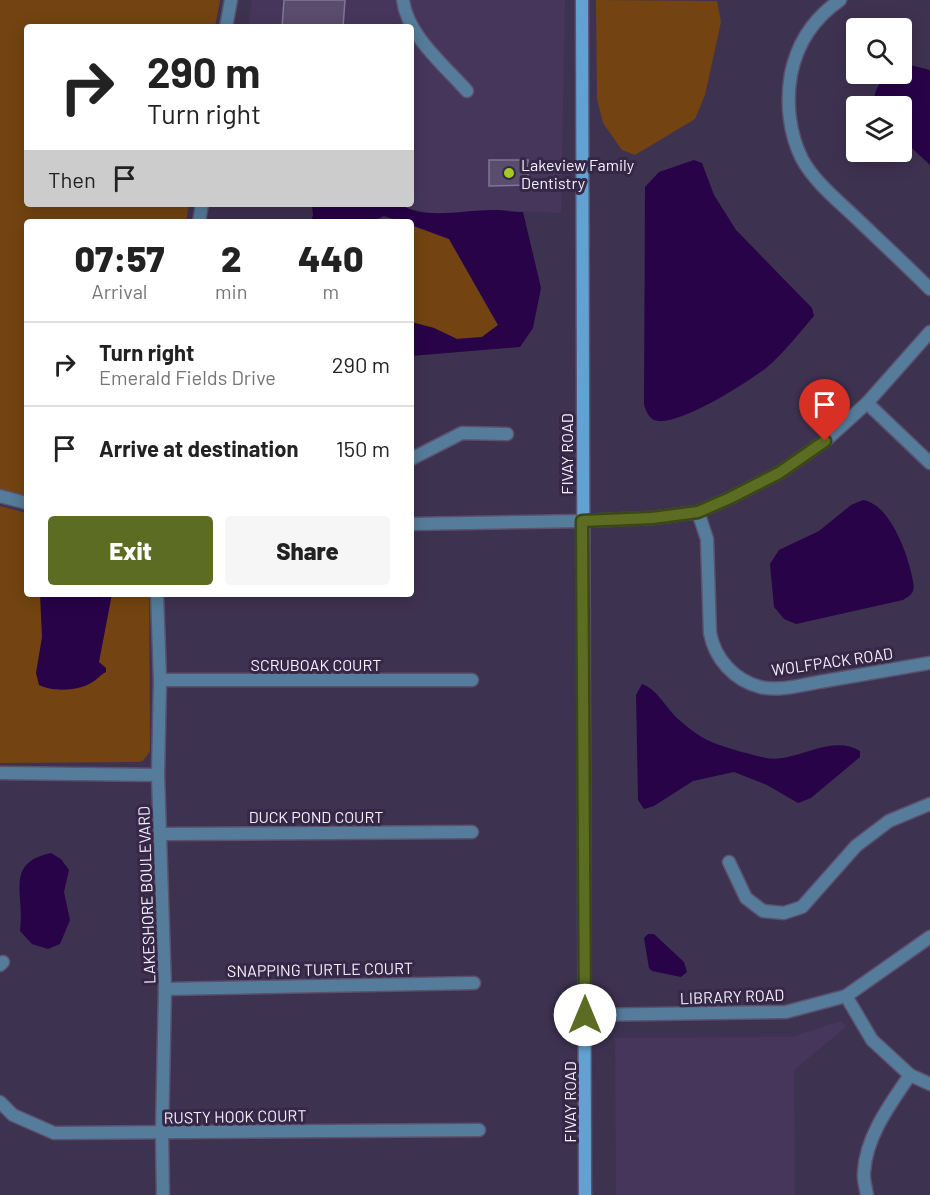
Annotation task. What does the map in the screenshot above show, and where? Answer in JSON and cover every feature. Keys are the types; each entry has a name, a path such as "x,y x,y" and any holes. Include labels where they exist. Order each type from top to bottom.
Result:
{"street":[{"path":"227,24 231,0"},
{"path":"404,0 405,10 411,24"},
{"name":"FIVAY ROAD","path":"582,0 585,1195"},
{"path":"840,0 829,7 809,30 795,56 789,85 789,123 802,159 820,184 930,289"},
{"path":"414,30 467,91"},
{"path":"414,524 582,521 652,518 698,512 779,473 825,441 867,403 930,332"},
{"path":"867,403 930,463"},
{"path":"414,457 462,433 507,434"},
{"path":"0,496 24,501"},
{"name":"WOLFPACK ROAD","path":"698,512 707,539 712,648 724,665 742,681 763,688 788,687 930,663"},
{"name":"LAKESHORE BOULEVARD","path":"157,597 160,680 158,775 165,989 163,1195"},
{"name":"SCRUBOAK COURT","path":"160,680 472,680"},
{"path":"0,773 158,775"},
{"path":"729,862 746,898 763,911 784,913 802,907 856,846 889,820 930,804"},
{"name":"DUCK POND COURT","path":"160,834 472,832"},
{"name":"LIBRARY ROAD","path":"585,1015 786,1012 846,996 905,952 930,937"},
{"name":"SNAPPING TURTLE COURT","path":"165,989 474,982"},
{"path":"846,996 872,1040 910,1075 930,1084"},
{"path":"867,1195 864,1172 870,1145 884,1114 910,1075"},
{"name":"RUSTY HOOK COURT","path":"0,1102 12,1115 54,1133 479,1130"}],"shaded area":[{"path":"0,0 220,0 216,24 24,24 24,207 188,207 186,219 24,219 24,494 0,490"},
{"path":"252,0 565,0 561,213 494,210 439,214 404,207 414,207 414,24 248,24"},
{"path":"596,0 717,1 721,22 705,95 695,119 635,155 622,150 603,123 597,99"},
{"path":"912,66 930,70 930,165 912,148 912,96 875,96 880,84 912,84"},
{"path":"694,160 702,163 714,195 736,230 812,308 814,316 773,362 744,383 711,403 678,418 664,421 654,420 644,405 645,187 659,172"},
{"path":"312,207 406,207 433,213 485,210 523,212 541,288 533,328 520,347 414,356 414,323 434,328 457,339 482,337 498,325 449,239 414,226 414,219 393,219 384,216 378,219 312,219"},
{"path":"414,226 449,239 498,325 482,337 457,339 434,328 414,323"},
{"path":"863,500 881,510 895,529 909,563 914,584 912,593 903,600 796,624 784,619 774,607 770,564 779,550 819,531 851,505"},
{"path":"0,506 24,512 24,597 149,597 150,751 143,761 138,762 0,763"},
{"path":"40,597 111,597 99,662 106,668 106,672 93,682 79,688 65,690 39,685 36,673 42,637"},
{"path":"642,684 652,690 691,730 722,746 777,759 837,745 849,746 860,751 860,757 811,798 798,803 767,785 734,772 693,781 654,806 644,809 638,800 636,695"},
{"path":"51,853 61,859 69,870 64,892 70,920 60,944 48,949 32,944 20,931 20,883 27,864"},
{"path":"648,934 654,934 684,962 687,972 681,977 652,971 649,968 644,938"},
{"path":"841,1021 846,1027 794,1070 795,1195 616,1195 615,1038 792,1037"}],"building":[{"path":"284,0 345,0 343,24 282,24"},
{"name":"Lakeview Family Dentistry","path":"489,160 528,160 528,185 489,186"}],"place":[{"name":"Lakeview Family Dentistry","path":"509,173"}],"route":[{"path":"585,1015 582,521 652,518 698,512 779,473 825,441"}]}
